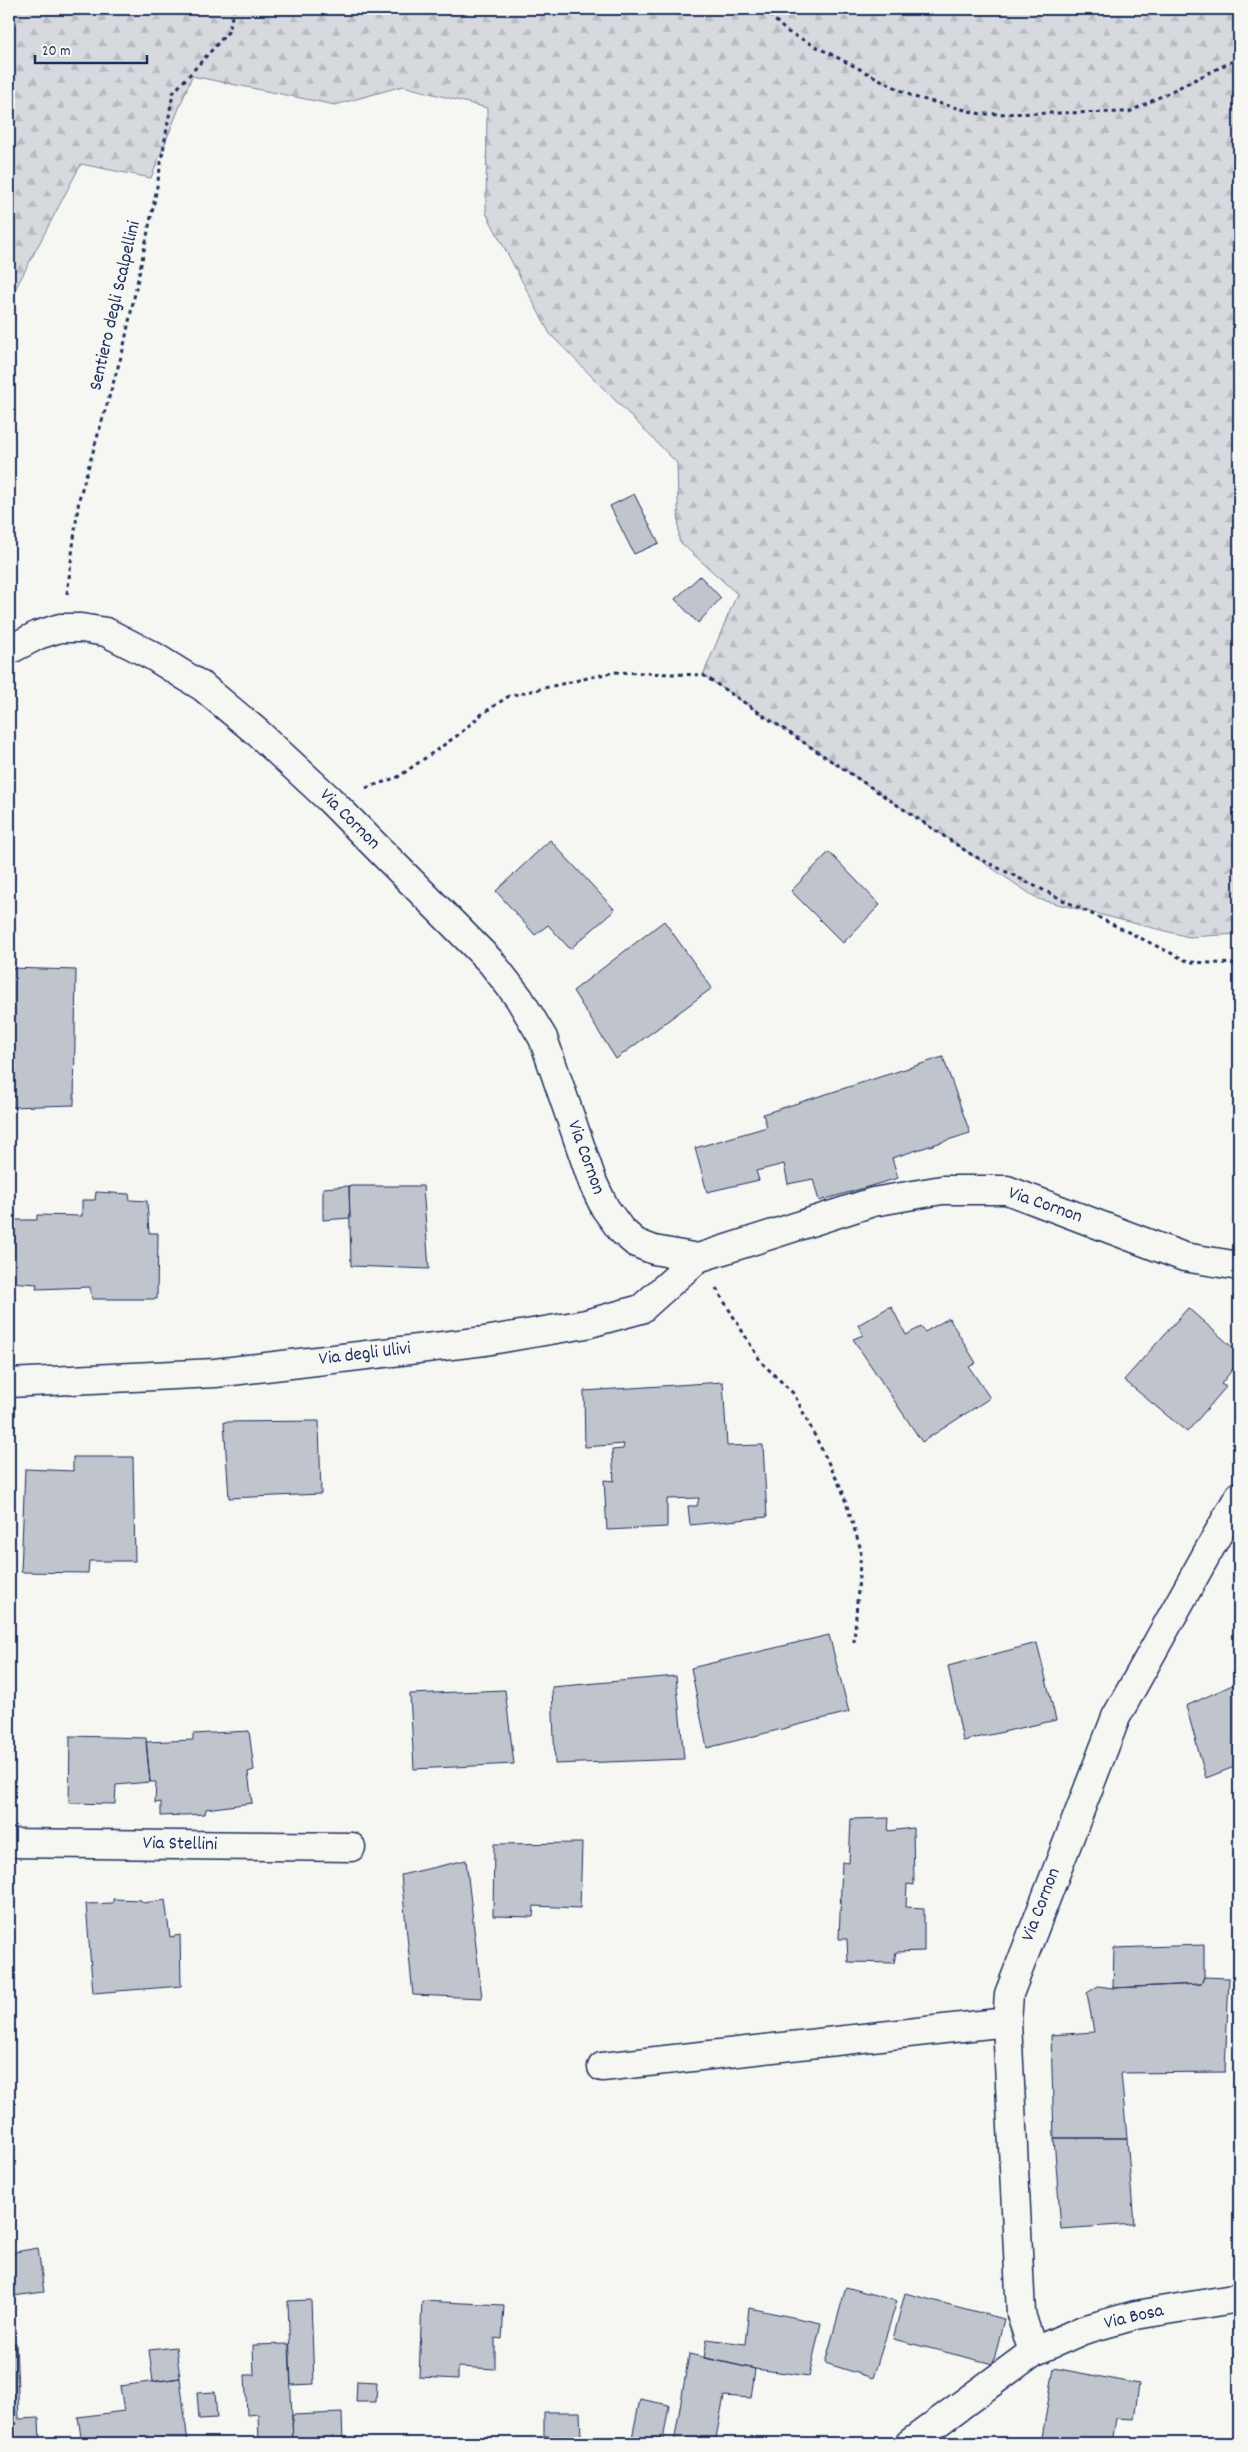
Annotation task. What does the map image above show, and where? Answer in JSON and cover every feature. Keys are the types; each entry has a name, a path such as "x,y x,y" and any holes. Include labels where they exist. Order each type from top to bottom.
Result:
{"street":[{"name":"Via Cornon","path":"9,650 38,635 60,628 81,628 106,632 154,656 203,687 258,733 329,799 492,962 519,998 544,1038 593,1183 604,1208 621,1230 636,1243 654,1250 698,1258 873,1202 942,1190 1007,1190 1184,1257 1239,1266"},
{"name":"Via degli Ulivi","path":"9,1383 215,1373 485,1341 586,1324 641,1309 698,1258"},
{"name":"Via Cornon","path":"1032,2352 1021,2314 1006,2022 1009,1994 1023,1953 1116,1717 1239,1496"},
{"name":"Via Stellini","path":"9,1843 351,1847"},
{"path":"602,2068 1006,2022"},
{"name":"Via Bosa","path":"910,2443 1032,2352 1083,2330 1136,2315 1239,2298"}],"path":[{"name":"Sentiero degli Scalpellini","path":"60,628 69,584 79,499 123,350 155,198 174,93 228,32 234,9"},
{"path":"764,9 786,31 914,97 981,114 1129,112 1239,58"},
{"path":"329,799 398,777 509,696 614,672 703,675 972,855 1189,962 1239,964"},
{"path":"698,1258 761,1362 794,1394 842,1490 861,1550 854,1642"}],"green space":[{"path":"9,9 1239,9 1239,934 1189,937 1038,899 703,675 737,594 679,541 677,463 550,334 486,213 487,108 403,86 335,105 192,76 151,178 81,164 9,301"}],"building":[{"path":"634,494 659,543 634,554 610,506"},
{"path":"700,576 721,598 698,623 675,599"},
{"path":"550,840 615,910 570,949 548,925 535,935 496,891"},
{"path":"829,852 880,905 843,943 791,891"},
{"path":"664,921 712,988 616,1059 573,991"},
{"path":"9,968 76,970 74,1105 9,1107"},
{"path":"943,1057 970,1133 892,1158 898,1178 819,1201 813,1179 788,1184 784,1164 756,1171 759,1180 707,1192 695,1148 767,1127 763,1114"},
{"path":"349,1186 423,1186 429,1269 351,1266"},
{"path":"349,1186 350,1218 323,1220 323,1188"},
{"path":"96,1192 129,1194 130,1200 147,1201 149,1233 158,1233 157,1299 92,1299 90,1287 36,1289 37,1284 9,1282 9,1220 37,1220 37,1215 82,1216 82,1200 95,1200"},
{"path":"891,1306 906,1335 921,1327 925,1332 949,1318 976,1363 969,1367 990,1398 922,1442 853,1339 863,1335 858,1325"},
{"path":"1188,1308 1239,1353 1239,1361 1221,1384 1226,1387 1187,1432 1124,1380"},
{"path":"723,1382 727,1446 763,1445 767,1517 690,1525 688,1506 697,1506 699,1498 667,1499 667,1527 607,1530 604,1480 614,1481 612,1450 623,1449 624,1444 585,1447 584,1391"},
{"path":"319,1421 321,1494 229,1498 224,1422"},
{"path":"73,1457 133,1457 135,1561 89,1561 88,1573 21,1572 25,1469 73,1471"},
{"path":"829,1635 849,1712 707,1748 691,1668"},
{"path":"1037,1643 1056,1720 963,1741 948,1666"},
{"path":"676,1676 684,1759 555,1764 552,1687"},
{"path":"1239,1682 1239,1765 1206,1778 1186,1706"},
{"path":"505,1690 514,1764 414,1769 410,1694"},
{"path":"249,1731 254,1770 248,1772 252,1803 206,1809 205,1814 161,1816 161,1802 155,1803 156,1782 150,1782 146,1742 193,1740 193,1734"},
{"path":"70,1736 146,1738 150,1782 116,1785 115,1804 69,1803"},
{"path":"889,1818 888,1831 913,1828 914,1885 907,1884 906,1907 924,1908 924,1951 896,1952 894,1963 848,1962 847,1939 839,1939 842,1862 849,1863 851,1819"},
{"path":"582,1843 580,1908 534,1906 533,1917 493,1916 494,1844"},
{"path":"466,1860 482,1998 413,1995 401,1875"},
{"path":"113,1899 141,1900 143,1903 165,1900 170,1937 180,1935 181,1986 93,1993 86,1904 113,1903"},
{"path":"1204,1945 1204,1977 1201,1984 1113,1988 1114,1948"},
{"path":"1204,1977 1229,1978 1225,2072 1121,2073 1127,2138 1054,2138 1051,2035 1094,2032 1087,1993 1098,1986 1113,1988 1201,1984"},
{"path":"1054,2138 1127,2138 1134,2224 1061,2229"},
{"path":"38,2248 44,2292 13,2296 12,2280 9,2281 9,2253"},
{"path":"846,2287 897,2301 873,2378 825,2363"},
{"path":"905,2293 1004,2319 993,2364 893,2339"},
{"path":"311,2300 314,2384 291,2385 288,2301"},
{"path":"422,2301 504,2305 502,2339 495,2338 495,2369 458,2367 458,2379 419,2377"},
{"path":"749,2308 821,2323 809,2376 755,2369 704,2358 707,2339 745,2344"},
{"path":"9,2343 16,2343 19,2419 39,2418 40,2443 9,2443"},
{"path":"289,2344 293,2443 259,2443 258,2414 247,2415 245,2375 254,2375 253,2345"},
{"path":"176,2347 180,2378 153,2382 149,2350"},
{"path":"689,2354 755,2369 751,2398 724,2396 715,2443 674,2443"},
{"path":"1054,2368 1139,2384 1134,2419 1116,2418 1112,2443 1041,2443"},
{"path":"180,2378 188,2443 82,2443 78,2417 124,2411 120,2386"},
{"path":"357,2381 377,2382 376,2402 356,2402"},
{"path":"215,2392 217,2418 199,2419 197,2393"},
{"path":"640,2399 669,2405 663,2441 632,2438"},
{"path":"544,2412 580,2412 581,2437 544,2436"},
{"path":"342,2413 343,2443 293,2443 292,2415"},
{"path":"597,2437 656,2440 655,2443 596,2443"}]}
